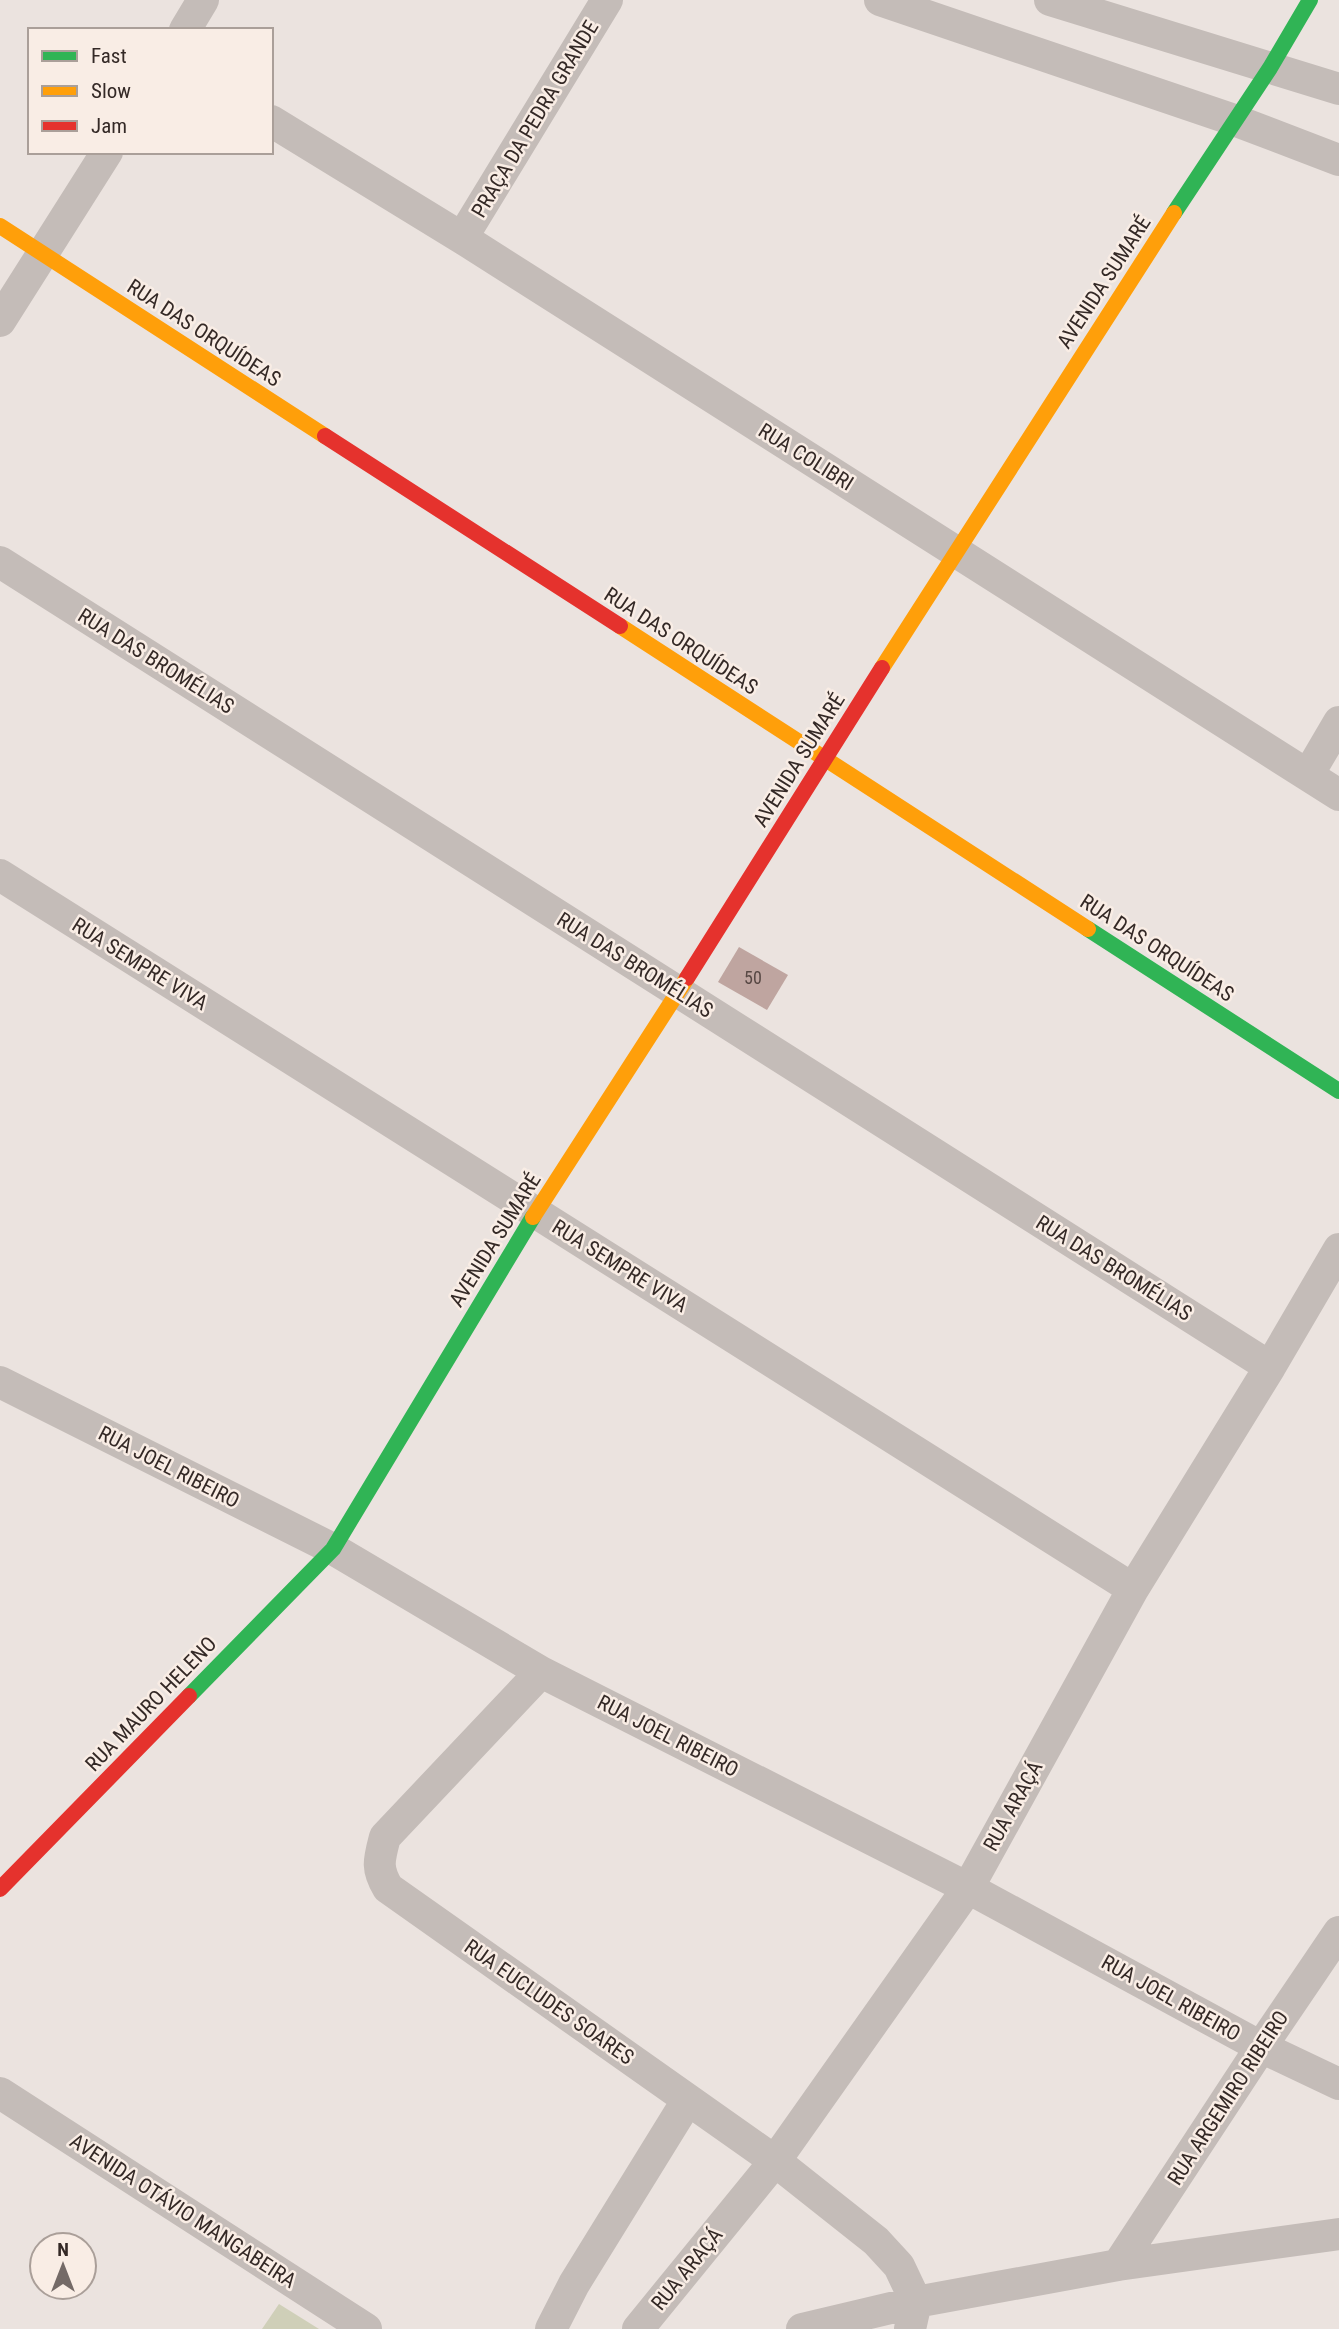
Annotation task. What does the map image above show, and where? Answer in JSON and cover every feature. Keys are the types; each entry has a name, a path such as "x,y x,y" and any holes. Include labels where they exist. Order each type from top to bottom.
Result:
{"street":[{"path":"186,28 203,0"},
{"name":"PRAÇA DA PEDRA GRANDE","path":"462,238 607,0"},
{"path":"880,0 1234,120 1339,160"},
{"path":"1051,0 1339,89"},
{"name":"AVENIDA SUMARÉ","path":"332,1549 535,1213 678,992 955,552 1270,68 1310,0"},
{"name":"RUA COLIBRI","path":"273,122 462,238 1339,795"},
{"path":"0,321 106,154"},
{"name":"RUA DAS ORQUÍDEAS","path":"0,226 1339,1091"},
{"name":"RUA DAS BROMÉLIAS","path":"0,562 1270,1367"},
{"path":"1308,775 1339,722"},
{"name":"RUA SEMPRE VIVA","path":"0,875 1133,1589"},
{"name":"RUA ARAÇÁ","path":"638,2329 775,2161 968,1888 1133,1589 1339,1250"},
{"name":"RUA JOEL RIBEIRO","path":"0,1382 332,1549 541,1672 968,1888 1261,2047 1339,2084"},
{"name":"RUA MAURO HELENO","path":"0,1889 332,1549"},
{"name":"RUA EUCLUDES SOARES","path":"541,1672 384,1838 379,1864 380,1875 388,1888 775,2161 876,2241 899,2266 913,2316"},
{"name":"RUA ARGEMIRO RIBEIRO","path":"1118,2265 1339,1932"},
{"name":"AVENIDA OTÁVIO MANGABEIRA","path":"0,2093 366,2329"},
{"path":"551,2329 574,2284 687,2101"},
{"path":"802,2329 913,2316 1118,2265 1339,2234"}],"green space":[{"path":"279,2304 319,2329 262,2329"}],"building":[{"path":"739,947 788,975 767,1010 718,982"}],"traffic: fast":[{"path":"1174,213 1270,68 1310,0"},
{"path":"1088,929 1339,1091"},
{"path":"189,1696 333,1549 533,1217"}],"traffic: slow":[{"path":"882,668 1174,213"},
{"path":"0,226 325,436"},
{"path":"620,626 1088,929"},
{"path":"533,1217 687,978"}],"traffic: jam":[{"path":"325,436 620,626"},
{"path":"687,978 882,668"},
{"path":"0,1889 189,1696"}]}
